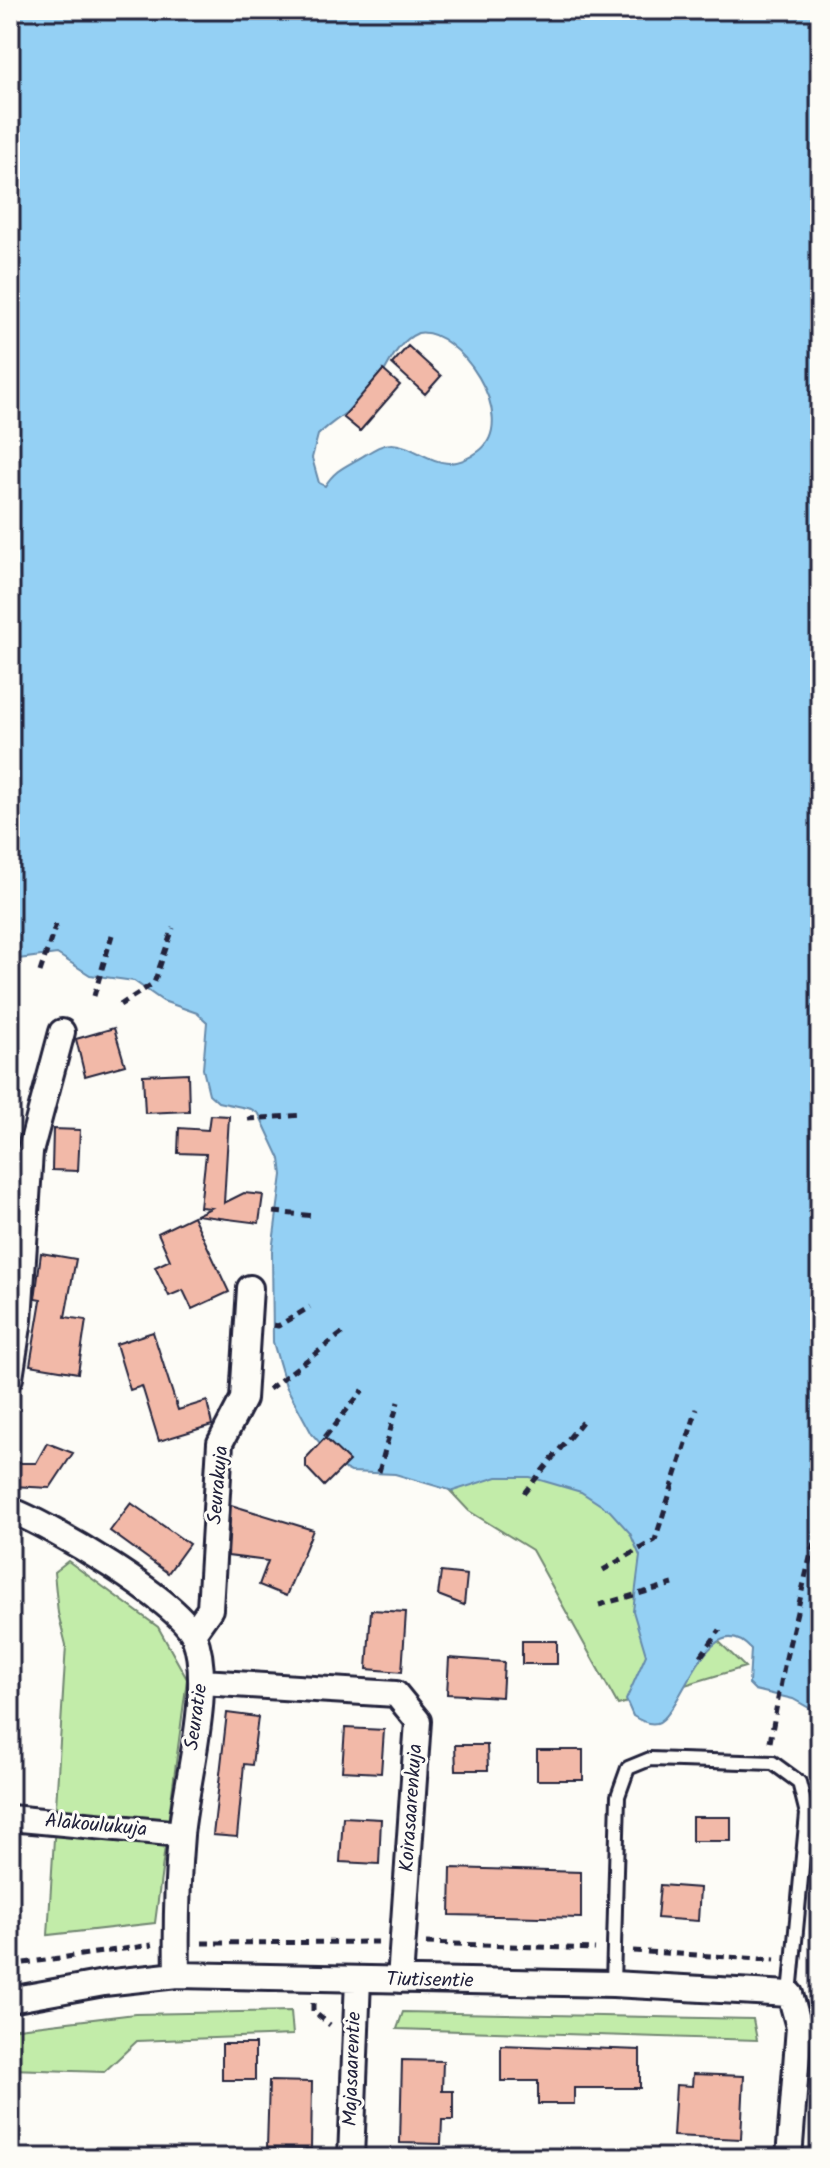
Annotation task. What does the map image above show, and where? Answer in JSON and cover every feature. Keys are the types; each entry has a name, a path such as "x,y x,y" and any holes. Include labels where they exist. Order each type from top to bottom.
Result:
{"street":[{"path":"10,1378 19,1320 30,1152 62,1032"},
{"name":"Seurakuja","path":"193,1633 210,1609 220,1443 243,1399 250,1288"},
{"path":"10,1510 41,1521 163,1602 193,1633"},
{"name":"Seuratie","path":"177,1975 181,1834 202,1682 200,1656 193,1633"},
{"name":"Koirasaarenkuja","path":"202,1682 396,1694 418,1721 400,1980"},
{"name":"Alakoulukuja","path":"10,1818 181,1834"},
{"name":"Tiutisentie","path":"10,2000 104,1983 177,1975 613,1984 790,1994"},
{"name":"Majasaarentie","path":"351,2158 358,1979"},
{"path":"789,2158 797,2055 809,2028 790,1994"}],"lane":[{"path":"613,1984 618,1796 628,1768 650,1759 773,1763 799,1782 807,1814 790,1994"}],"path":[{"path":"40,972 57,921"},
{"path":"120,1005 154,983 173,928"},
{"path":"94,996 112,935"},
{"path":"248,1119 303,1115"},
{"path":"274,1212 314,1216"},
{"path":"263,1324 278,1326 310,1307"},
{"path":"268,1389 345,1331"},
{"path":"325,1437 363,1390"},
{"path":"379,1472 398,1402"},
{"path":"603,1570 655,1540 697,1409"},
{"path":"524,1493 582,1422"},
{"path":"770,1742 784,1666 820,1516"},
{"path":"599,1605 673,1584"},
{"path":"701,1656 720,1630"}],"green space":[{"path":"545,1447 672,1540 673,1597 745,1667 618,1705 532,1550 469,1511 437,1477"},
{"path":"68,1561 158,1627 187,1679 155,1923 48,1935 66,1645 58,1613 54,1572"},
{"path":"291,2011 293,2035 137,2041 104,2072 10,2069 10,2029 135,2014"},
{"path":"403,2012 753,2019 757,2040 397,2029"}],"water":[{"path":"10,10 820,10 820,1714 793,1699 755,1690 749,1684 751,1649 735,1638 721,1640 708,1650 666,1716 657,1723 638,1719 633,1716 626,1700 646,1655 633,1611 640,1556 630,1533 610,1511 581,1492 530,1477 497,1477 453,1491 395,1474 351,1472 341,1467 312,1434 286,1386 273,1342 272,1251 282,1175 280,1159 259,1114 251,1109 218,1102 209,1094 203,1069 207,1022 197,1013 163,1001 134,981 90,975 57,954 10,960","holes":["418,333 434,335 466,359 479,377 488,398 493,418 490,436 479,451 453,463 387,444 340,470 325,486 319,483 312,458 318,435 369,394 393,356 410,337"]}],"building":[{"path":"408,346 441,376 425,394 392,364"},
{"path":"383,370 400,385 360,431 343,417"},
{"path":"114,1028 125,1065 85,1076 76,1039"},
{"path":"188,1073 189,1111 145,1113 143,1075"},
{"path":"210,1115 229,1116 224,1203 244,1193 263,1195 259,1223 196,1215 211,1208 200,1207 206,1154 178,1153 179,1128 208,1130"},
{"path":"53,1129 80,1130 78,1171 52,1170"},
{"path":"193,1216 229,1292 192,1309 183,1290 169,1296 155,1267 170,1260 158,1233"},
{"path":"41,1253 76,1259 65,1317 86,1320 78,1373 30,1365 41,1300 35,1299"},
{"path":"153,1332 178,1410 207,1401 212,1425 159,1441 142,1386 130,1390 116,1344"},
{"path":"325,1438 349,1461 324,1486 306,1467 306,1458"},
{"path":"47,1443 73,1453 50,1488 13,1486 13,1463 36,1463"},
{"path":"131,1503 189,1544 168,1573 110,1531"},
{"path":"231,1505 313,1530 286,1596 259,1585 268,1561 228,1556"},
{"path":"441,1572 467,1575 464,1605 438,1595"},
{"path":"371,1610 406,1612 402,1672 367,1669"},
{"path":"522,1641 557,1641 557,1664 522,1664"},
{"path":"449,1658 504,1662 502,1697 447,1694"},
{"path":"227,1713 258,1717 252,1765 244,1764 237,1837 213,1835"},
{"path":"345,1728 384,1730 381,1773 342,1771"},
{"path":"455,1745 487,1745 488,1770 456,1770"},
{"path":"537,1750 583,1750 583,1780 537,1780"},
{"path":"343,1817 381,1819 379,1864 340,1862"},
{"path":"692,1817 731,1817 731,1841 692,1841"},
{"path":"451,1868 581,1872 581,1918 450,1915"},
{"path":"660,1885 700,1888 698,1921 657,1918"},
{"path":"222,2044 255,2044 255,2080 222,2080"},
{"path":"501,2045 640,2050 640,2088 574,2088 574,2104 538,2104 538,2081 501,2081"},
{"path":"402,2060 443,2061 442,2091 453,2091 453,2120 442,2120 441,2144 400,2143"},
{"path":"693,2074 744,2076 741,2139 673,2136 676,2085 692,2086"},
{"path":"269,2081 312,2082 311,2149 267,2148"}]}
